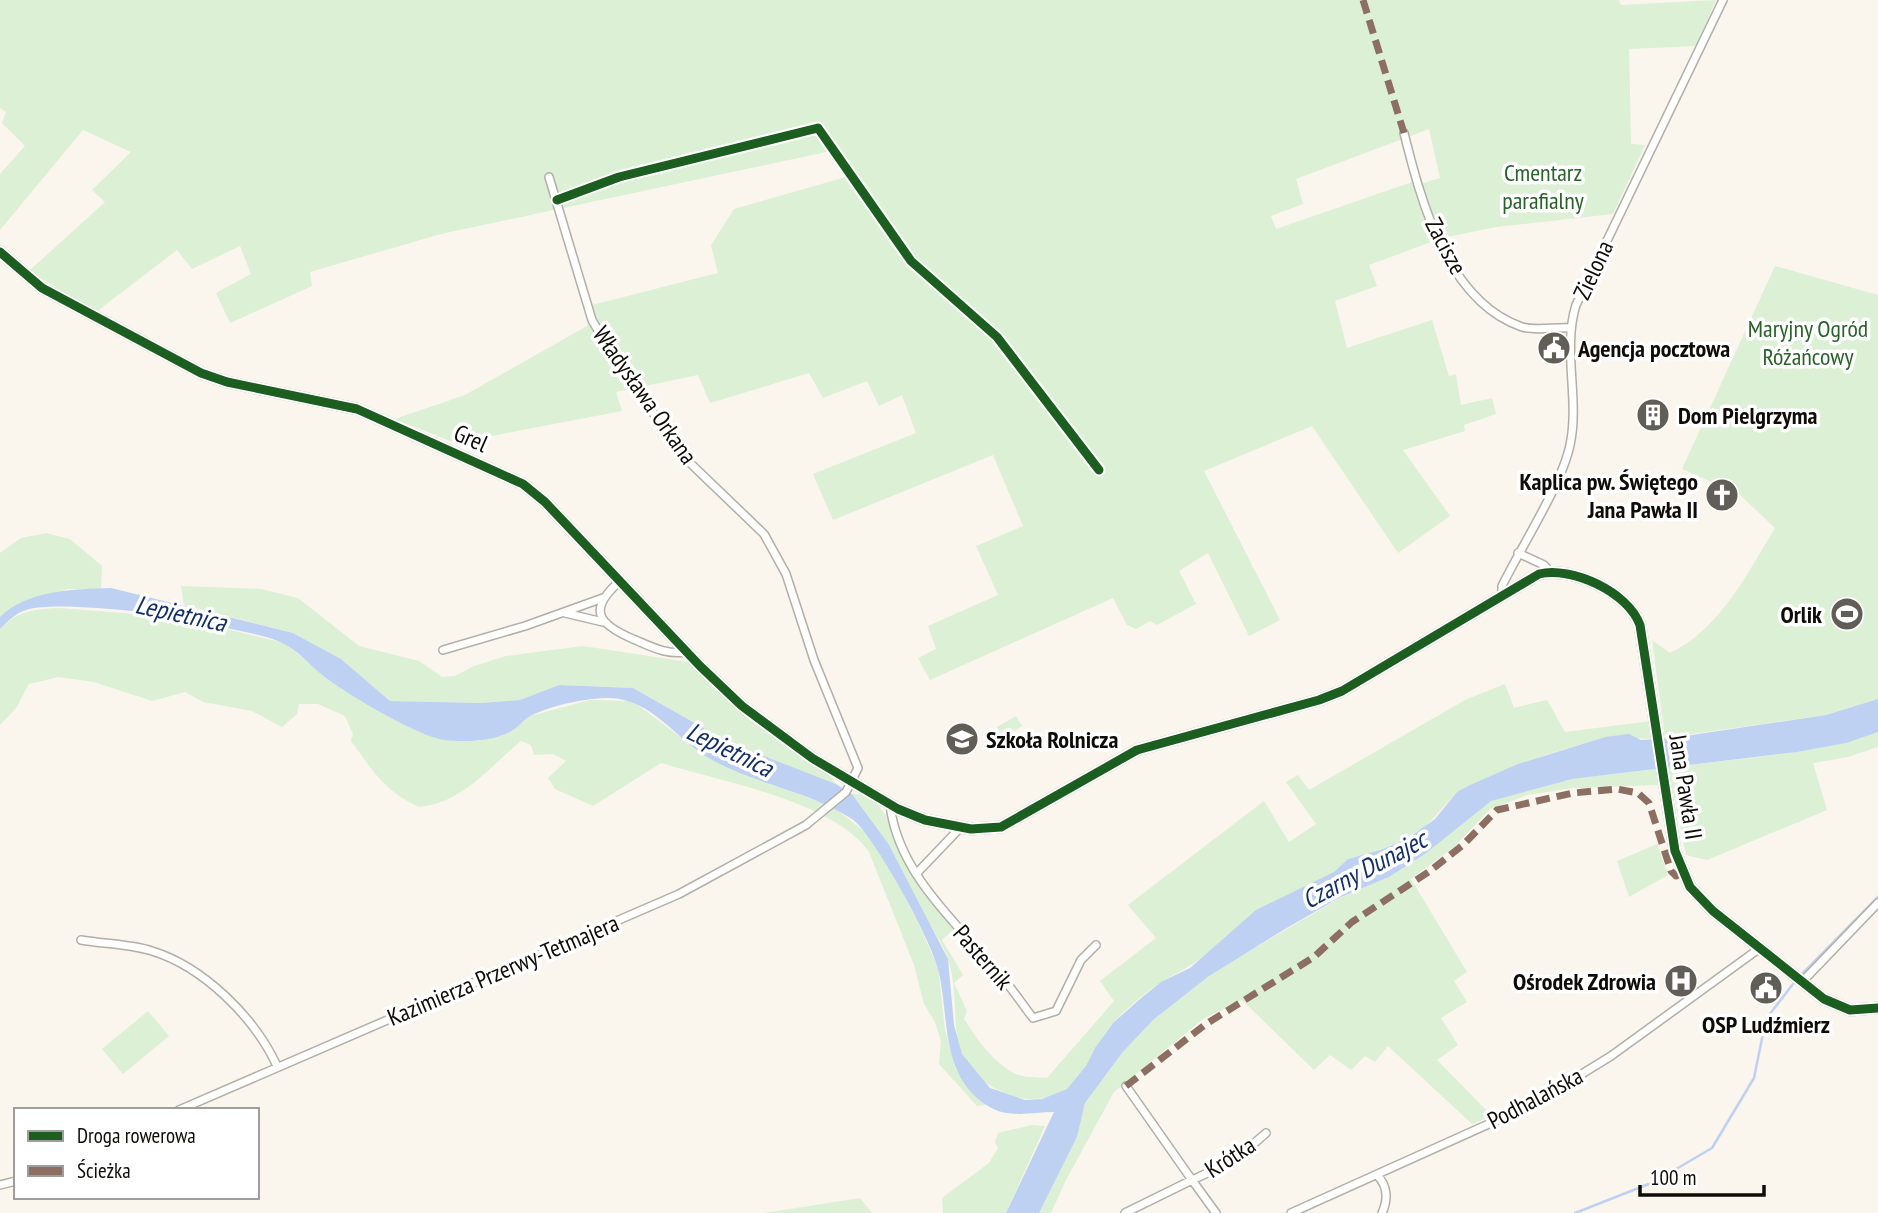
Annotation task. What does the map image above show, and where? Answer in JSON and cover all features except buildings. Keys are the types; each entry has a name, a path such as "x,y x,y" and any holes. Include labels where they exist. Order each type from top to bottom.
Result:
{"street":[{"name":"Zielona","path":"1502,596 1502,586 1559,474 1570,444 1570,328 1591,269 1723,0"},
{"path":"557,200 619,177 818,128 911,261 997,337 1099,470"},
{"name":"Zacisze","path":"1404,133 1417,182 1437,238 1451,265 1477,297 1506,320 1526,328 1570,328"},
{"name":"Władysława Orkana","path":"549,177 592,320 620,368 688,461 764,534 786,574 814,660 856,760 858,768 850,785"},
{"name":"Grel","path":"0,252 42,288 201,373 227,382 357,409 523,484 545,502 720,686 771,730 850,785"},
{"path":"850,785 916,818 960,828 987,830 1005,825 1137,750 1330,696 1357,683 1530,579 1550,572 1544,565 1518,553"},
{"name":"Jana Pawła II","path":"1550,572 1578,576 1615,596 1633,611 1640,625 1677,859 1690,887 1706,906 1802,982 1840,1007 1860,1011 1878,1009"},
{"path":"443,650 565,613 603,598 620,581"},
{"path":"603,598 599,609 603,622"},
{"path":"565,613 603,622 613,631 670,654 687,652"},
{"name":"Kazimierza Przerwy-Tetmajera","path":"183,1108 679,894 819,815 850,785"},
{"name":"Pasternik","path":"890,805 892,822 916,874 943,913 997,970 1033,1018 1056,1011 1081,960 1096,945"},
{"path":"916,874 960,828"},
{"path":"1802,982 1878,903"},
{"path":"81,940 152,951 195,971 265,1039 277,1066"},
{"name":"Podhalańska","path":"1291,1213 1532,1104 1611,1056 1759,948"},
{"path":"1126,1086 1192,1180"},
{"name":"Krótka","path":"1125,1213 1234,1161 1266,1133"},
{"path":"1377,1175 1383,1181 1387,1201 1382,1213"},
{"name":"Krótka","path":"1192,1180 1216,1213"}],"green space":[{"name":"Cmentarz parafialny","path":"0,0 1619,0 1621,5 1716,0 1696,46 1629,49 1631,144 1645,145 1613,214 1496,227 1442,238 1369,265 1377,286 1335,301 1347,348 1432,320 1449,376 1456,374 1461,405 1492,398 1496,414 1464,425 1465,431 1403,450 1450,516 1398,553 1312,426 1204,471 1280,620 1249,636 1208,553 1179,571 1196,604 1157,625 1150,621 1136,629 1127,625 1113,598 930,680 918,658 936,649 928,626 998,595 976,546 1023,526 993,455 833,520 813,474 916,433 902,395 879,406 867,381 823,398 809,373 710,403 698,375 616,392 622,411 455,443 395,419 465,395 587,326 592,305 718,273 711,245 734,209 846,177 831,151 441,234 310,272 312,286 230,323 216,293 251,274 240,246 192,269 177,250 96,312 29,271 105,202 92,190 131,152 83,130 0,230 0,174 25,146 2,123 6,112 0,108","holes":["1429,129 1440,178 1424,183 1412,182 1276,229 1271,216 1303,204 1296,179"]},
{"name":"Maryjny Ogród Różańcowy","path":"1775,266 1878,295 1878,699 1826,715 1665,738 1652,640 1670,653 1704,630 1731,599 1775,528 1739,494 1682,469"},
{"path":"46,533 70,539 102,566 101,589 67,589 0,617 0,553 21,538"},
{"path":"181,586 261,589 298,598 359,646 419,661 442,677 455,676 474,666 506,656 583,646 688,662 741,712 830,775 836,784 728,742 633,688 559,685 521,700 481,703 390,701 341,659 293,633 184,605"},
{"path":"59,608 201,619 218,627 284,643 337,685 443,740 478,741 511,732 530,716 590,700 632,701 710,759 836,809 865,832 887,863 917,921 938,967 945,1030 956,1070 986,1105 977,1106 939,1064 941,1041 935,1022 924,1004 914,965 869,852 852,834 830,819 774,795 661,763 593,806 555,789 548,778 566,761 553,754 534,755 531,745 521,741 462,791 449,799 419,807 396,794 373,771 351,741 353,734 345,716 318,704 299,704 297,714 282,727 252,711 203,702 185,692 152,701 94,682 58,677 29,684 16,708 0,725 0,629 13,618 27,612"},
{"path":"1505,684 1514,708 1547,700 1565,732 1651,721 1654,739 1605,737 1545,755 1457,792 1424,828 1383,849 1348,859 1334,872 1149,991 1113,1023 1075,1082 1062,1092 1041,1098 1020,1098 988,1084 972,1071 962,1056 953,980 946,954 892,854 852,794 874,801 882,810 920,883 954,929 942,940 963,975 954,983 967,1011 964,1019 974,1034 992,1056 1017,1075 1047,1078 1114,1001 1100,981 1156,938 1128,905 1264,801 1289,842 1316,824 1286,782 1298,775 1309,790 1465,700"},
{"path":"1016,716 1022,726 1009,734 1007,731 1001,734 997,727"},
{"path":"1878,732 1878,747 1848,757 1813,763 1827,810 1707,860 1686,855 1668,767 1801,751"},
{"path":"1657,769 1660,785 1573,788 1527,795 1490,809 1454,847 1411,879 1467,972 1454,981 1467,1002 1441,1018 1458,1045 1437,1060 1492,1116 1472,1124 1388,1046 1375,1062 1365,1056 1351,1070 1330,1055 1314,1070 1242,1000 1203,1019 1114,1092 1051,1213 1039,1213 1077,1137 1085,1103 1098,1085 1122,1053 1153,1020 1215,971 1340,898 1389,877 1425,854 1478,809 1500,796 1572,779"},
{"path":"1657,844 1668,875 1629,897 1617,861"},
{"path":"148,1011 169,1036 123,1074 102,1049"},
{"path":"1032,1125 1045,1126 1006,1213 943,1213 942,1198 989,1163 998,1148 995,1142 998,1133"},
{"path":"860,1198 872,1213 764,1213"}],"water":[{"path":"111,588 293,633 341,659 390,701 481,703 520,700 559,685 633,688 728,742 836,784 852,794 889,845 948,959 954,1025 962,1054 990,1088 1025,1100 1042,1099 1067,1089 1086,1066 1113,1023 1161,982 1190,968 1256,910 1334,872 1348,859 1383,849 1411,836 1435,819 1457,792 1518,764 1605,737 1629,734 1641,740 1672,738 1826,715 1878,699 1878,732 1846,743 1797,752 1572,779 1491,801 1425,854 1389,877 1339,898 1285,929 1209,976 1153,1020 1122,1053 1085,1103 1077,1137 1039,1213 1006,1213 1054,1112 1012,1114 996,1110 972,1093 961,1079 949,1044 942,987 933,955 914,913 887,865 852,819 817,801 729,769 700,752 652,713 624,700 600,698 550,708 532,715 513,730 494,738 444,740 416,731 362,702 331,682 286,645 201,619 111,609 41,607 19,613 0,629 0,617 11,608 37,596 82,589"}],"waterway":[{"path":"1803,973 1878,897"},
{"path":"1575,1213 1654,1182 1712,1148 1754,1078 1766,1019 1793,984"}],"marked path":[{"path":"1363,0 1404,133"},
{"path":"1126,1086 1206,1024 1314,957 1352,922 1430,871 1463,845 1497,810 1573,793 1617,789 1638,793 1649,803 1671,871 1676,876 1682,873"}],"cycle path":[{"path":"557,200 619,177 818,128 911,261 997,337 1099,470"},
{"path":"0,252 42,288 201,373 227,382 357,409 523,484 545,502 700,666 742,706 812,758 898,809 925,820 971,829 1001,827 1137,750 1319,700 1342,691 1539,574 1567,574 1597,584 1624,602 1640,625 1675,851 1690,887 1713,911 1824,999 1850,1010 1878,1008"}],"place":[{"name":"Agencja pocztowa","path":"1554,348"},
{"name":"Dom Pielgrzyma","path":"1653,415"},
{"name":"Kaplica pw. Świętego Jana Pawła II","path":"1722,495"},
{"name":"Orlik","path":"1847,614"},
{"name":"Szkoła Rolnicza","path":"962,739"},
{"name":"Ośrodek Zdrowia","path":"1681,981"},
{"name":"OSP Ludźmierz","path":"1766,988"}],"water label":[{"name":"Lepietnica","path":"181,613"},
{"name":"Lepietnica","path":"730,749"},
{"name":"Czarny Dunajec","path":"1364,869"}]}
